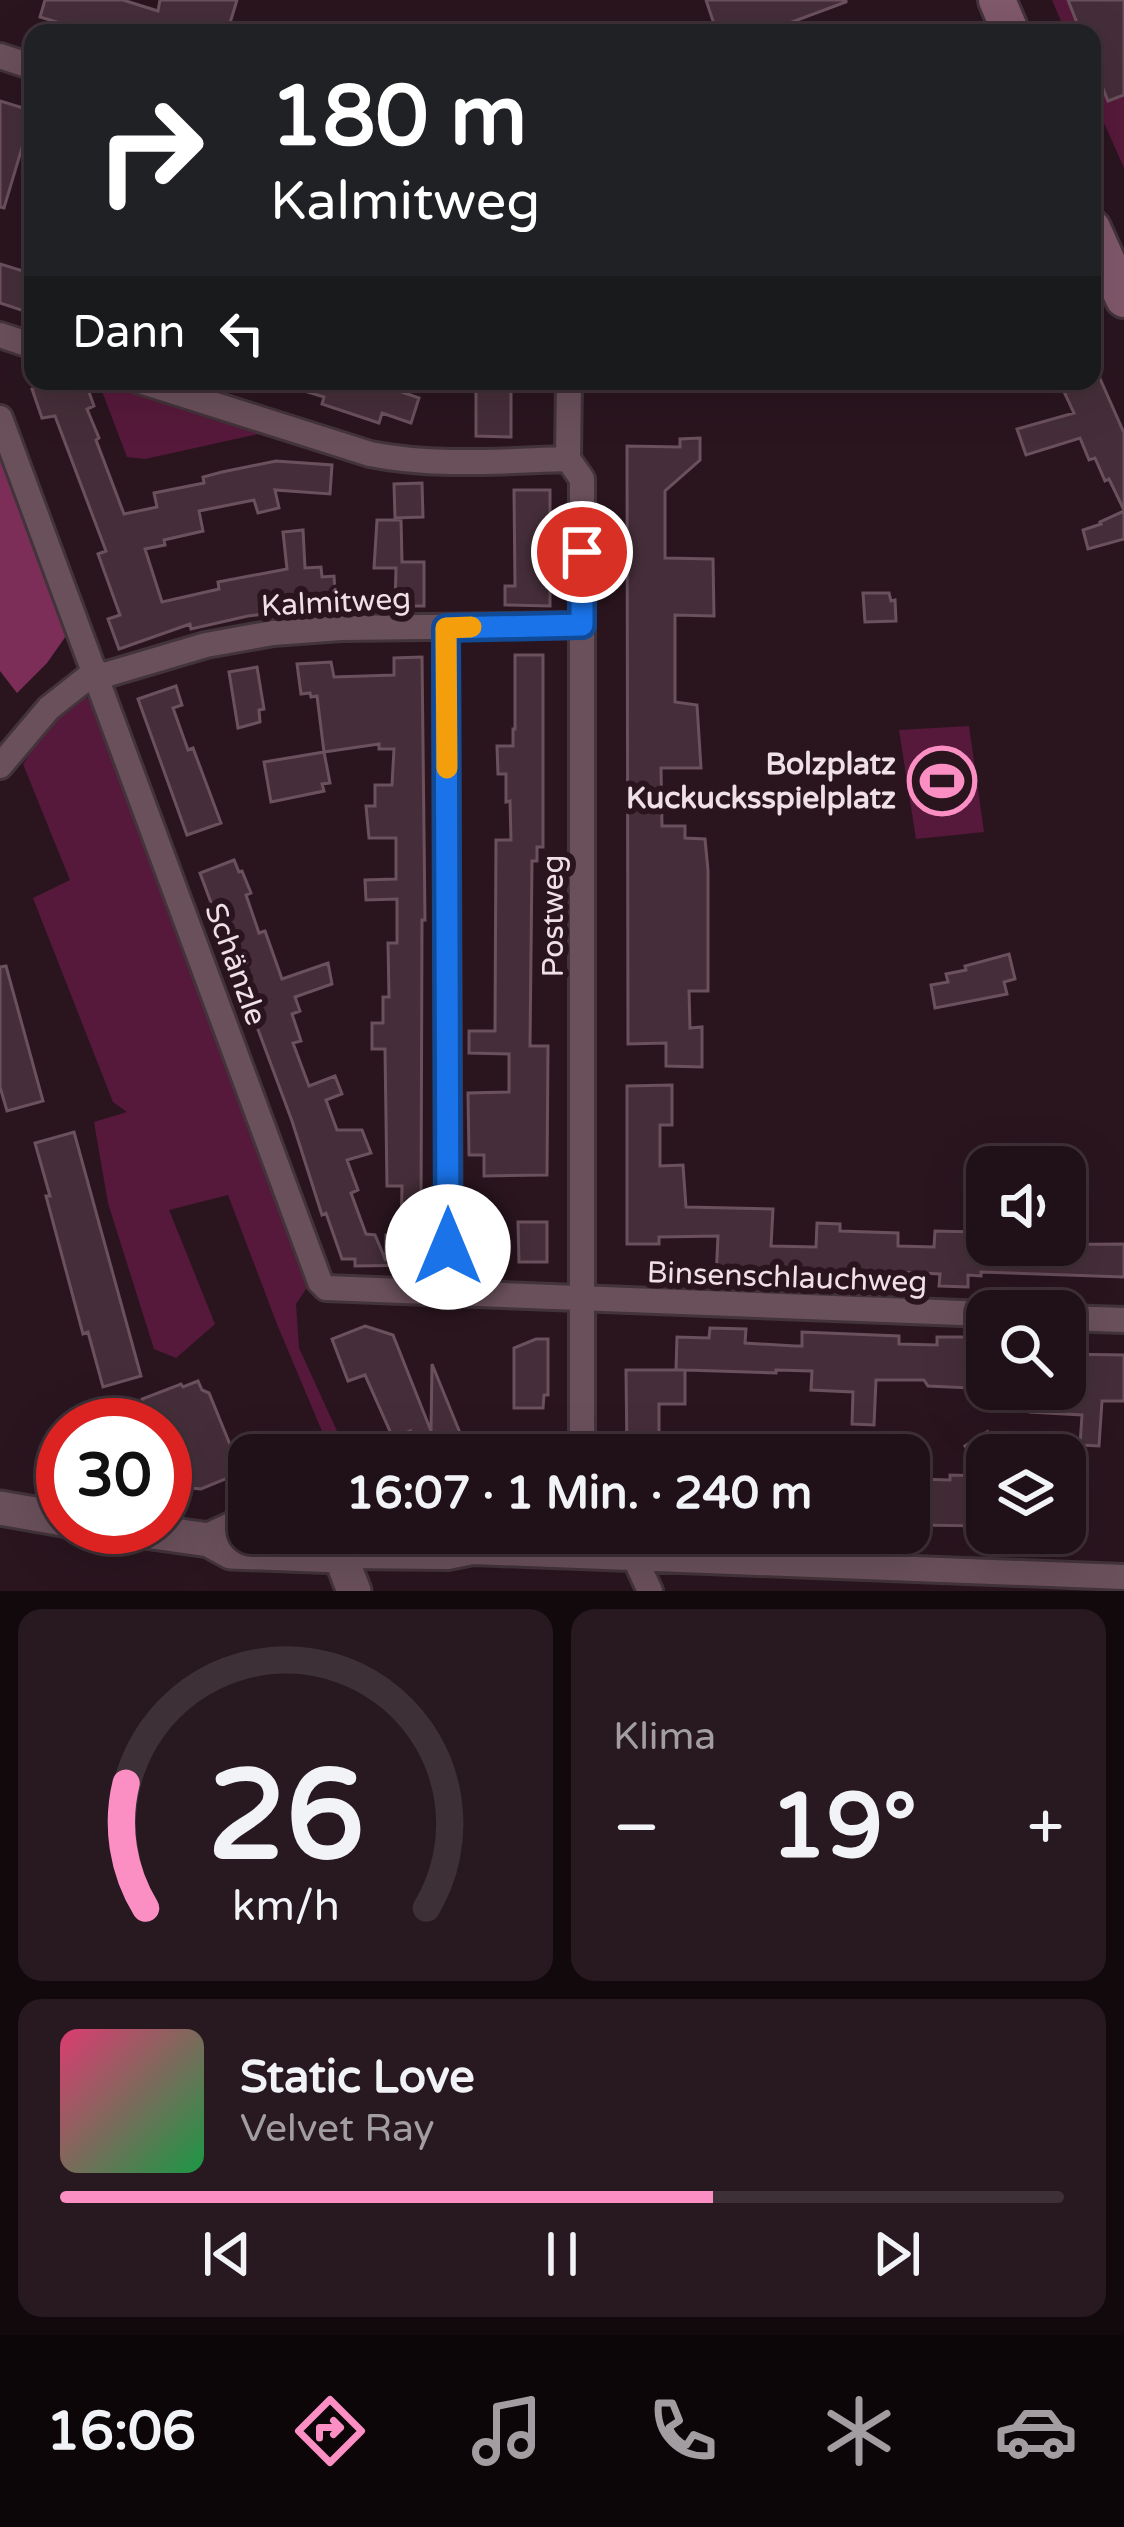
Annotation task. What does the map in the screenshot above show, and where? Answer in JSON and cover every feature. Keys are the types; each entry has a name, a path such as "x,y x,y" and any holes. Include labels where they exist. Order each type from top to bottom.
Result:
{"main road":[{"path":"1101,248 1124,299"}],"street":[{"path":"168,390 398,459 435,463 568,459"},
{"name":"Postweg","path":"569,390 568,459 581,479 582,1434"},
{"name":"Schänzle","path":"0,418 320,1282 333,1289 584,1299"},
{"name":"Kalmitweg","path":"97,674 206,644 273,633 582,625"},
{"path":"446,628 449,1294"},
{"path":"0,766 49,709 79,682 97,674"},
{"name":"Binsenschlauchweg","path":"584,1299 966,1314"},
{"path":"1086,1319 1124,1320"},
{"path":"0,1508 36,1514"},
{"path":"209,1540 228,1531"},
{"path":"192,1538 228,1550"},
{"path":"340,1554 354,1591"},
{"path":"422,1554 463,1554"},
{"path":"519,1554 1106,1582"},
{"path":"633,1554 650,1591"}],"shaded area":[{"path":"1052,0 1124,0 1124,168 1101,116 1101,24 1062,24"},
{"path":"101,390 142,390 259,426 258,434 145,459 127,457"},
{"path":"0,441 68,633 17,693 0,671"},
{"path":"83,697 92,699 308,1286 296,1304 299,1348 338,1434 323,1434 228,1195 169,1210 215,1324 176,1358 154,1349 108,1203 94,1122 127,1112 113,1102 33,898 70,880 23,764"},
{"name":"Bolzplatz Kuckucksspielplatz","path":"969,726 984,832 916,839 899,730"}],"building":[{"path":"45,0 123,0 158,11 160,0 237,0 230,24 63,24 40,17"},
{"path":"706,0 846,0 786,24 714,24"},
{"path":"1068,0 1124,0 1124,95 1108,101 1101,84 1101,24 1077,24"},
{"path":"0,101 24,108 24,141 4,208 0,207"},
{"path":"0,264 24,271 24,311 0,303"},
{"path":"1101,381 1124,433 1124,510 1095,458 1089,460 1080,438 1026,455 1017,429 1074,413 1063,390 1101,390"},
{"path":"32,390 88,390 94,406 87,409 124,514 157,507 154,493 204,483 203,477 222,472 276,461 332,465 330,494 275,490 279,508 258,513 254,500 199,511 203,531 145,549 162,602 219,589 218,582 287,569 283,532 303,530 305,568 321,567 322,577 334,576 336,606 248,616 191,629 190,624 119,649 108,619 120,615 98,554 106,551 55,416 42,418"},
{"path":"301,390 396,390 419,398 411,423 382,413 379,423 322,404 324,397"},
{"path":"476,390 511,390 511,437 476,436"},
{"path":"700,438 700,460 665,491 665,558 713,559 714,616 675,615 675,702 697,705 701,768 661,768 662,826 685,826 685,838 705,839 708,991 689,991 690,1028 702,1027 702,1067 666,1066 666,1043 628,1044 627,446 680,447 680,439"},
{"path":"422,483 423,517 395,518 394,484"},
{"path":"514,490 550,490 550,606 505,605 505,586 515,586"},
{"path":"1124,511 1124,539 1088,549 1083,530"},
{"path":"377,520 401,520 402,562 424,562 424,606 395,606 396,568 374,568"},
{"path":"863,593 889,593 891,601 895,600 896,621 865,622"},
{"path":"515,655 543,655 543,847 537,847 537,861 532,861 530,1046 548,1046 547,1175 484,1176 484,1155 469,1155 468,1093 509,1092 509,1054 469,1053 469,1031 495,1031 496,840 511,840 506,774 498,774 497,746 513,746"},
{"path":"422,657 421,1212 425,1212 425,1265 355,1266 355,1259 342,1259 326,1213 322,1215 200,873 234,860 251,893 246,895 259,933 265,931 282,979 328,963 332,984 295,997 300,1011 292,1014 301,1041 293,1043 309,1086 335,1076 342,1094 326,1100 337,1130 362,1130 371,1153 347,1160 358,1190 351,1193 366,1234 375,1235 386,1261 386,1235 401,1235 402,1186 387,1186 385,1049 372,1049 372,1023 383,1023 383,997 389,997 388,943 397,943 397,899 366,900 365,880 396,879 396,838 369,838 366,806 375,806 375,785 392,785 394,749 379,749 379,744 324,752 317,696 301,694 297,664 331,662 334,677 394,675 394,658"},
{"path":"257,667 264,709 259,710 260,722 238,728 229,672"},
{"path":"176,686 182,705 173,708 221,823 187,835 138,699"},
{"path":"324,752 330,783 322,784 324,791 271,802 264,762"},
{"path":"1009,954 1015,979 1004,982 1007,994 935,1008 931,985 948,982 946,974"},
{"path":"6,966 43,1101 7,1111 0,1087 0,967"},
{"path":"672,1085 672,1125 660,1125 660,1166 683,1165 686,1207 773,1209 771,1246 816,1247 817,1223 840,1224 840,1231 898,1233 898,1246 934,1247 935,1231 966,1232 966,1266 1086,1266 1086,1244 1124,1244 1124,1277 981,1272 981,1276 968,1275 968,1287 939,1286 940,1274 900,1272 897,1285 804,1280 805,1271 762,1270 761,1280 716,1278 718,1236 659,1237 659,1244 627,1244 627,1086"},
{"path":"74,1132 141,1376 103,1387 88,1332 83,1334 35,1143"},
{"path":"518,1222 547,1222 547,1262 519,1262"},
{"path":"365,1326 393,1335 431,1431 432,1364 460,1434 391,1434 365,1375 348,1381 332,1339"},
{"path":"710,1328 746,1329 745,1343 795,1346 802,1346 802,1332 899,1336 899,1344 937,1345 937,1337 966,1337 966,1388 928,1386 924,1380 876,1380 874,1425 852,1424 853,1392 811,1390 812,1371 685,1370 685,1404 659,1404 659,1434 627,1434 626,1370 676,1370 677,1337 709,1338"},
{"path":"548,1339 548,1395 544,1395 543,1408 514,1408 514,1348"},
{"path":"1086,1354 1124,1355 1124,1401 1102,1401 1099,1446 1086,1445 1086,1434 1081,1434 1082,1415 1030,1412 1086,1410"},
{"path":"198,1381 209,1393 228,1440 228,1478 201,1489 192,1488 192,1398 145,1398"},
{"path":"950,1475 966,1475 966,1526 930,1525 930,1479 950,1480"}],"slow traffic":[{"path":"447,768 446,628 471,627"}],"place":[{"name":"Bolzplatz Kuckucksspielplatz","path":"942,781"}],"route":[{"path":"448,1247 446,628 582,625 582,552"}]}
